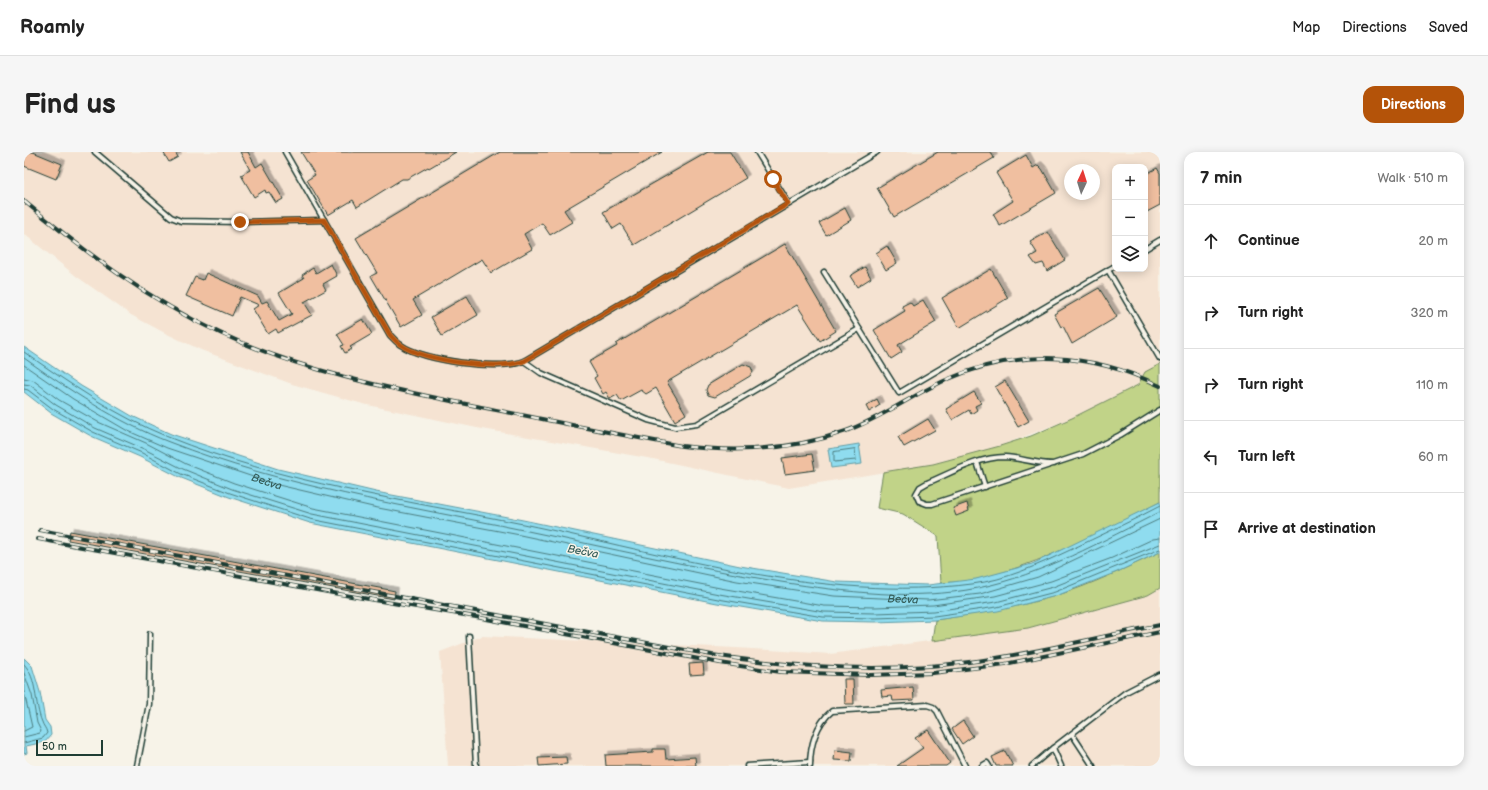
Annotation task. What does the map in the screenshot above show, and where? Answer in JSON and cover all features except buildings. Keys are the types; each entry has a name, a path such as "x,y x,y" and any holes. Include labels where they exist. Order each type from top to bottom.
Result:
{"lane":[{"path":"94,152 171,217 181,221 240,222 324,220"},
{"path":"285,152 390,335 400,345 426,355 470,364 497,366 515,365 524,361 877,152"},
{"path":"757,152 788,204"},
{"path":"1148,247 1160,240"},
{"path":"824,272 899,393 1112,268"},
{"path":"1108,270 1160,359"},
{"path":"524,361 541,373 628,413 664,424 686,426 697,424 859,329"},
{"path":"1054,464 1003,457 977,462 920,487 917,490 917,498 923,503 932,504 985,487 1054,464 1083,454 1103,445 1160,410"},
{"path":"977,462 985,487"},
{"path":"137,766 149,704 150,634"},
{"path":"469,636 476,766"},
{"path":"1032,766 1126,692 1159,675"},
{"path":"747,766 810,764 815,735 821,723 832,712 927,705 933,707 937,711 965,766"},
{"path":"1072,734 1093,766"},
{"path":"1053,748 1061,766"},
{"path":"982,766 988,763 989,766"}],"shaded area":[{"path":"24,152 1160,152 1160,364 1145,372 1138,385 1072,418 1000,446 933,464 789,488 653,459 477,428 363,404 292,384 201,350 165,333 131,315 76,276 24,234"},
{"path":"1160,588 1160,766 448,766 440,652 482,636 830,654 1028,628 1148,595"}],"green space":[{"path":"1160,364 1160,502 1093,536 1025,565 1002,573 973,580 941,583 938,536 903,514 877,508 883,472 933,464 1031,436 1072,418 1138,385 1145,372"},
{"path":"1160,552 1160,588 1148,595 1028,628 932,641 935,620 1010,607 1055,596 1095,581"}],"water":[{"name":"Bečva","path":"24,347 81,386 132,416 171,434 278,469 376,492 523,520 740,566 837,582 928,585 976,579 1032,564 1160,502 1160,552 1117,572 1056,596 998,611 935,620 875,622 823,621 717,603 310,523 229,497 179,477 140,457 91,436 51,413 24,392"},
{"path":"859,444 862,464 831,468 828,449"},
{"path":"24,658 32,666 40,692 45,720 50,727 51,735 45,742 26,746 27,753 24,754"}],"railway":[{"path":"24,201 70,238 142,290 193,320 251,347 316,369 381,386 682,446 724,449 765,448 786,446 826,437 846,431 872,420 921,392 946,380 973,370 1000,363 1027,359 1054,358 1107,366 1160,386"},
{"path":"40,530 712,655 808,666 873,668 969,662 1017,655 1160,625"},
{"path":"38,539 333,593 476,617 720,663 781,672 870,675 933,673 1005,664 1160,632"}],"route":[{"path":"240,222 324,220 390,335 400,345 426,355 470,364 497,366 515,365 788,204 773,179"}]}
